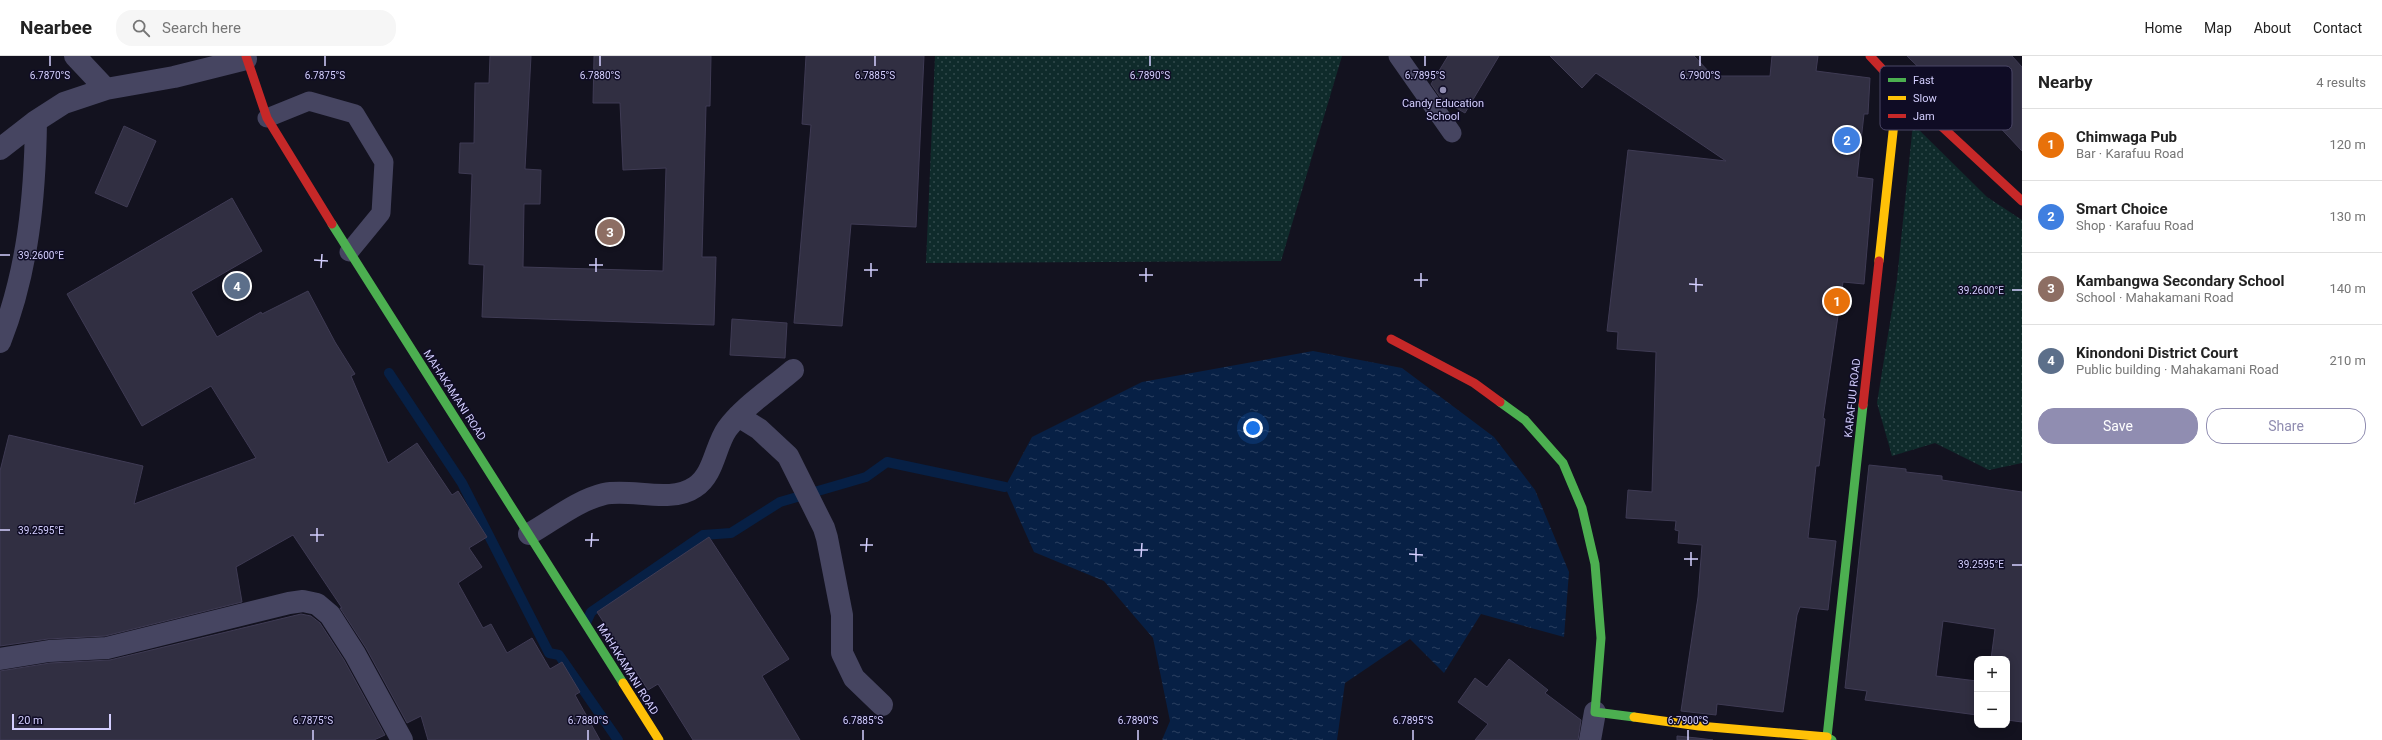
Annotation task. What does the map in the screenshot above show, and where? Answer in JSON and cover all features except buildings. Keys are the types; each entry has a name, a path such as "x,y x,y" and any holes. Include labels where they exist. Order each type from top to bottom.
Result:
{"street":[{"path":"75,56 106,89"},
{"path":"1870,56 1880,67"},
{"path":"0,149 36,121 64,103 106,89 174,77 246,58"},
{"name":"MAHAKAMANI ROAD","path":"246,58 267,118 349,252 529,534 658,740"},
{"path":"0,342 19,286 27,246 35,178 36,121"},
{"name":"KARAFUU ROAD","path":"1829,738 1893,130"},
{"path":"1945,130 2022,201"},
{"path":"1391,339 1474,383 1525,420 1563,463 1582,508 1595,564 1601,638 1595,712 1590,740"},
{"path":"529,534 569,509 604,494 619,492 654,495 678,493 695,488 706,475 726,430 738,416 793,370"},
{"path":"738,416 775,444 794,466 824,528 827,538 842,616 842,653 854,678 882,705"},
{"path":"0,659 50,651 107,648 251,611 303,601 316,604 330,615 349,643 402,740"},
{"path":"1595,712 1699,726 1829,738"}],"lane":[{"path":"1398,56 1452,133"},
{"path":"267,118 309,101 355,114 384,162 381,213 349,252"}],"green space":[{"path":"935,56 1342,56 1281,261 926,263"},
{"path":"1912,130 1919,130 1987,197 2022,220 2022,463 1989,470 1935,443 1892,456 1877,403 1897,279"}],"water":[{"path":"1313,351 1402,368 1494,437 1535,490 1569,572 1564,637 1481,614 1444,673 1410,639 1345,683 1337,740 1162,740 1170,721 1153,638 1104,581 1034,552 1005,487 1032,437 1142,382"}],"waterway":[{"path":"389,373 462,483 549,653 559,655 618,740"},
{"path":"586,623 591,612 703,535 731,533 780,502 866,477 887,462 1005,487"}],"traffic: fast":[{"path":"332,224 623,683"},
{"path":"1500,402 1525,420 1563,463 1582,508 1595,564 1601,638 1595,712 1634,717"},
{"path":"1832,740 1827,737 1863,405"}],"traffic: slow":[{"path":"1879,261 1893,130"},
{"path":"623,683 659,740"},
{"path":"1634,717 1699,726 1827,737"}],"traffic: jam":[{"path":"246,56 267,118 332,224"},
{"path":"1870,56 1880,67"},
{"path":"1945,130 2022,201"},
{"path":"1863,405 1879,261"},
{"path":"1391,339 1474,383 1500,402"}],"place":[{"name":"Candy Education School","path":"1443,90"},
{"name":"Smart Choice","path":"1847,140"},
{"name":"Kambangwa Secondary School","path":"610,232"},
{"name":"Kinondoni District Court","path":"237,286"},
{"name":"Chimwaga Pub","path":"1837,301"}]}
